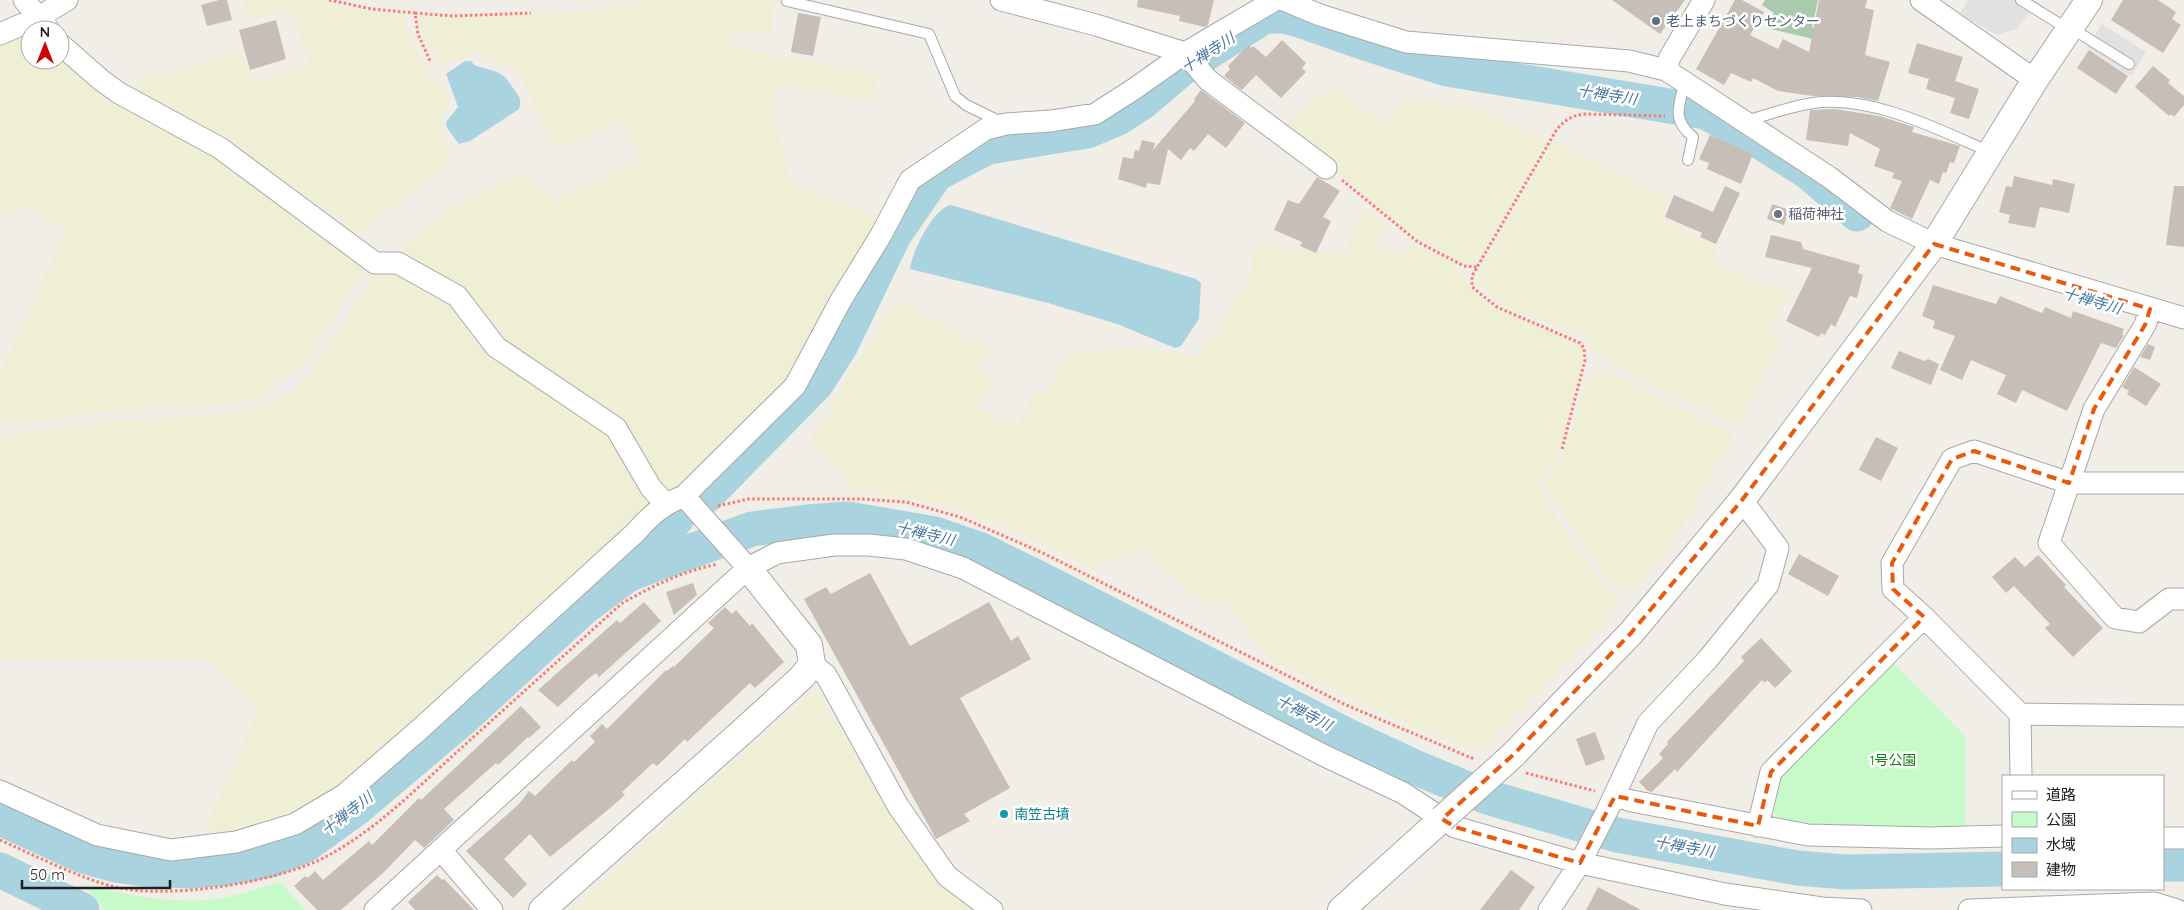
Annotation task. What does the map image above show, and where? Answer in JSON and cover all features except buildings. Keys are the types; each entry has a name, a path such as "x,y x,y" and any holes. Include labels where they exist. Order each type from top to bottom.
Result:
{"street":[{"path":"24,0 41,20"},
{"path":"48,20 68,0"},
{"path":"1001,0 1096,25 1190,60 1208,80 1326,168"},
{"path":"0,791 97,835 171,850 236,842 295,824 352,788 420,729 687,507 795,386 910,180 986,129 1006,124 1051,121 1095,114 1134,89 1190,60 1276,0"},
{"path":"1284,0 1320,16 1406,42 1629,61 1666,70 1829,177 1888,221 1934,244 2184,318"},
{"path":"1666,70 1670,57 1704,0"},
{"path":"1920,0 2035,80"},
{"path":"1341,910 1442,819 1518,763 1632,633 1742,500 1934,244 2035,80 2089,0"},
{"path":"0,34 20,29"},
{"path":"70,53 119,93 220,148 375,263 398,263 457,296 496,347 616,428 651,488 687,507 740,559 809,645 812,664 826,676 898,806 947,876 992,910"},
{"path":"2150,308 2145,325 2094,409 2049,542 2115,618 2139,622 2169,599 2184,599"},
{"path":"2021,775 2020,714 1924,617 1893,590 1892,563 1952,459 1974,451 2069,483 2184,483"},
{"path":"1549,910 1580,863 1611,803 1648,723 1708,659 1768,585 1778,548 1742,500"},
{"path":"375,910 441,850 740,559 834,546 869,545 906,549 963,568 1323,755 1403,793 1455,827 1580,863 1725,894 1822,909 1861,910"},
{"path":"1758,826 1771,772 1924,617"},
{"path":"542,910 743,731 802,677 812,664"},
{"path":"2020,714 2184,716"},
{"path":"1611,803 1808,835 1930,838 2002,836"},
{"path":"2164,838 2184,838"},
{"path":"441,850 492,910"},
{"path":"1969,910 2154,903 2177,910"}],"lane":[{"path":"2021,0 2129,64"},
{"path":"787,1 929,34 954,96 966,105 1006,124"},
{"path":"1685,82 1677,113 1683,129 1693,137 1688,160"},
{"path":"1746,122 1814,103 1855,103 1918,120 1991,152"}],"path":[{"path":"329,0 353,6 453,16 531,12"},
{"path":"415,13 418,34 430,61"},
{"path":"1562,449 1585,360 1584,348 1580,343 1486,300 1472,287 1472,276 1557,129 1564,121 1574,115 1586,114 1653,117 1677,113"},
{"path":"1326,168 1418,242 1464,266 1478,267"},
{"path":"687,507 748,499 862,499 906,502 960,517 1043,553 1346,705 1476,760"},
{"path":"1518,763 1611,803"}],"highlighted area":[{"path":"1934,244 2150,309 2145,325 2094,409 2069,483 1974,451 1952,459 1892,563 1893,589 1924,617 1771,772 1758,826 1615,796 1580,863 1455,827 1442,819 1513,755 1631,633 1742,500"}],"green space":[{"path":"242,0 322,0 351,9 405,14 406,31 417,52 451,102 443,113 441,125 448,142 448,166 355,236 340,219 261,164 135,92 144,77 242,52 254,85 310,63 291,10 248,21"},
{"path":"643,0 781,0 780,4 773,3 771,34 729,30 729,46 879,74 872,102 775,85 773,105 789,181 879,219 790,379 683,485 669,492 661,489 644,465 513,350 490,319 458,286 397,255 407,241 464,201 522,173 557,199 640,160 623,122 555,149 518,71 477,53 440,66 420,27 419,17 453,18 593,11"},
{"path":"1765,0 1818,0 1812,27 1824,33 1822,41 1766,28 1774,13 1762,5"},
{"path":"20,36 20,70 70,70 70,57 209,147 366,265 314,351 296,371 259,397 231,404 102,412 0,426 0,374 66,229 22,205 14,219 0,213 0,45"},
{"path":"1335,87 1384,124 1399,101 1469,104 1544,139 1547,145 1477,263 1468,264 1408,233 1343,177 1279,129 1307,105"},
{"path":"1555,141 1670,198 1661,220 1717,248 1712,261 1754,282 1790,290 1768,332 1782,340 1739,425 1659,388 1590,351 1592,340 1505,306 1490,294 1476,278"},
{"path":"1364,206 1388,225 1377,237 1376,249 1403,256 1409,242 1454,263 1477,296 1490,305 1579,344 1582,348 1582,362 1559,455 1538,483 1570,541 1605,586 1620,595 1604,626 1479,751 1435,735 1272,662 1222,600 1211,609 1173,577 1144,548 1122,559 1100,561 1095,571 1033,538 939,503 854,491 811,437 829,414 849,373 897,300 991,350 978,369 994,379 976,409 1018,425 1034,391 1047,392 1069,352 1140,348 1197,357 1229,312 1249,278 1257,243 1343,255"},
{"path":"393,270 452,304 484,346 490,358 609,429 654,504 353,780 287,817 199,843 259,708 204,660 0,660 0,436 108,421 205,416 261,407 286,394 303,381 323,355 376,272"},
{"path":"1603,369 1734,434 1677,537 1632,593 1609,581 1543,483 1562,461 1586,380 1593,380"},
{"name":"1号公園","path":"1893,662 1965,736 1965,829 1814,825 1780,820 1771,808 1776,786 1784,771"},
{"path":"818,691 884,805 924,866 974,910 571,910 804,699"},
{"path":"280,882 305,910 105,910 82,884 153,898 188,901 224,898"}],"shaded area":[{"path":"1968,0 2031,0 2038,4 2016,29 1996,35 1960,13"},
{"path":"2102,24 2146,52 2131,76 2087,47"}],"water":[{"path":"465,61 471,61 474,65 501,74 509,82 520,102 519,109 470,141 459,144 447,128 446,122 458,107 446,74"},
{"path":"951,205 1196,279 1201,283 1199,319 1181,346 1175,348 1117,324 1048,303 910,269 924,232 937,214"}],"waterway":[{"name":"十禅寺川","path":"706,496 816,384 841,345 894,235 936,174 988,147 1087,131 1118,118 1144,101 1180,70 1265,16 1284,16 1302,21 1447,69 1705,112 1751,136 1808,172 1857,214"},
{"name":"十禅寺川","path":"0,818 83,856 115,865 144,869 189,871 227,868 270,860 304,846 358,807 462,719 582,609 629,574 677,518"},
{"name":"十禅寺川","path":"629,574 752,529 848,519 935,534 981,550 1348,736 1419,769 1487,797 1617,835 1797,868 1846,872 2002,869"},
{"name":"十禅寺川","path":"2164,864 2184,864"},
{"path":"0,870 82,910"}],"place":[{"name":"老上まちづくりセンター","path":"1656,21"},
{"name":"稲荷神社","path":"1778,214"},
{"name":"南笠古墳","path":"1004,814"}]}
